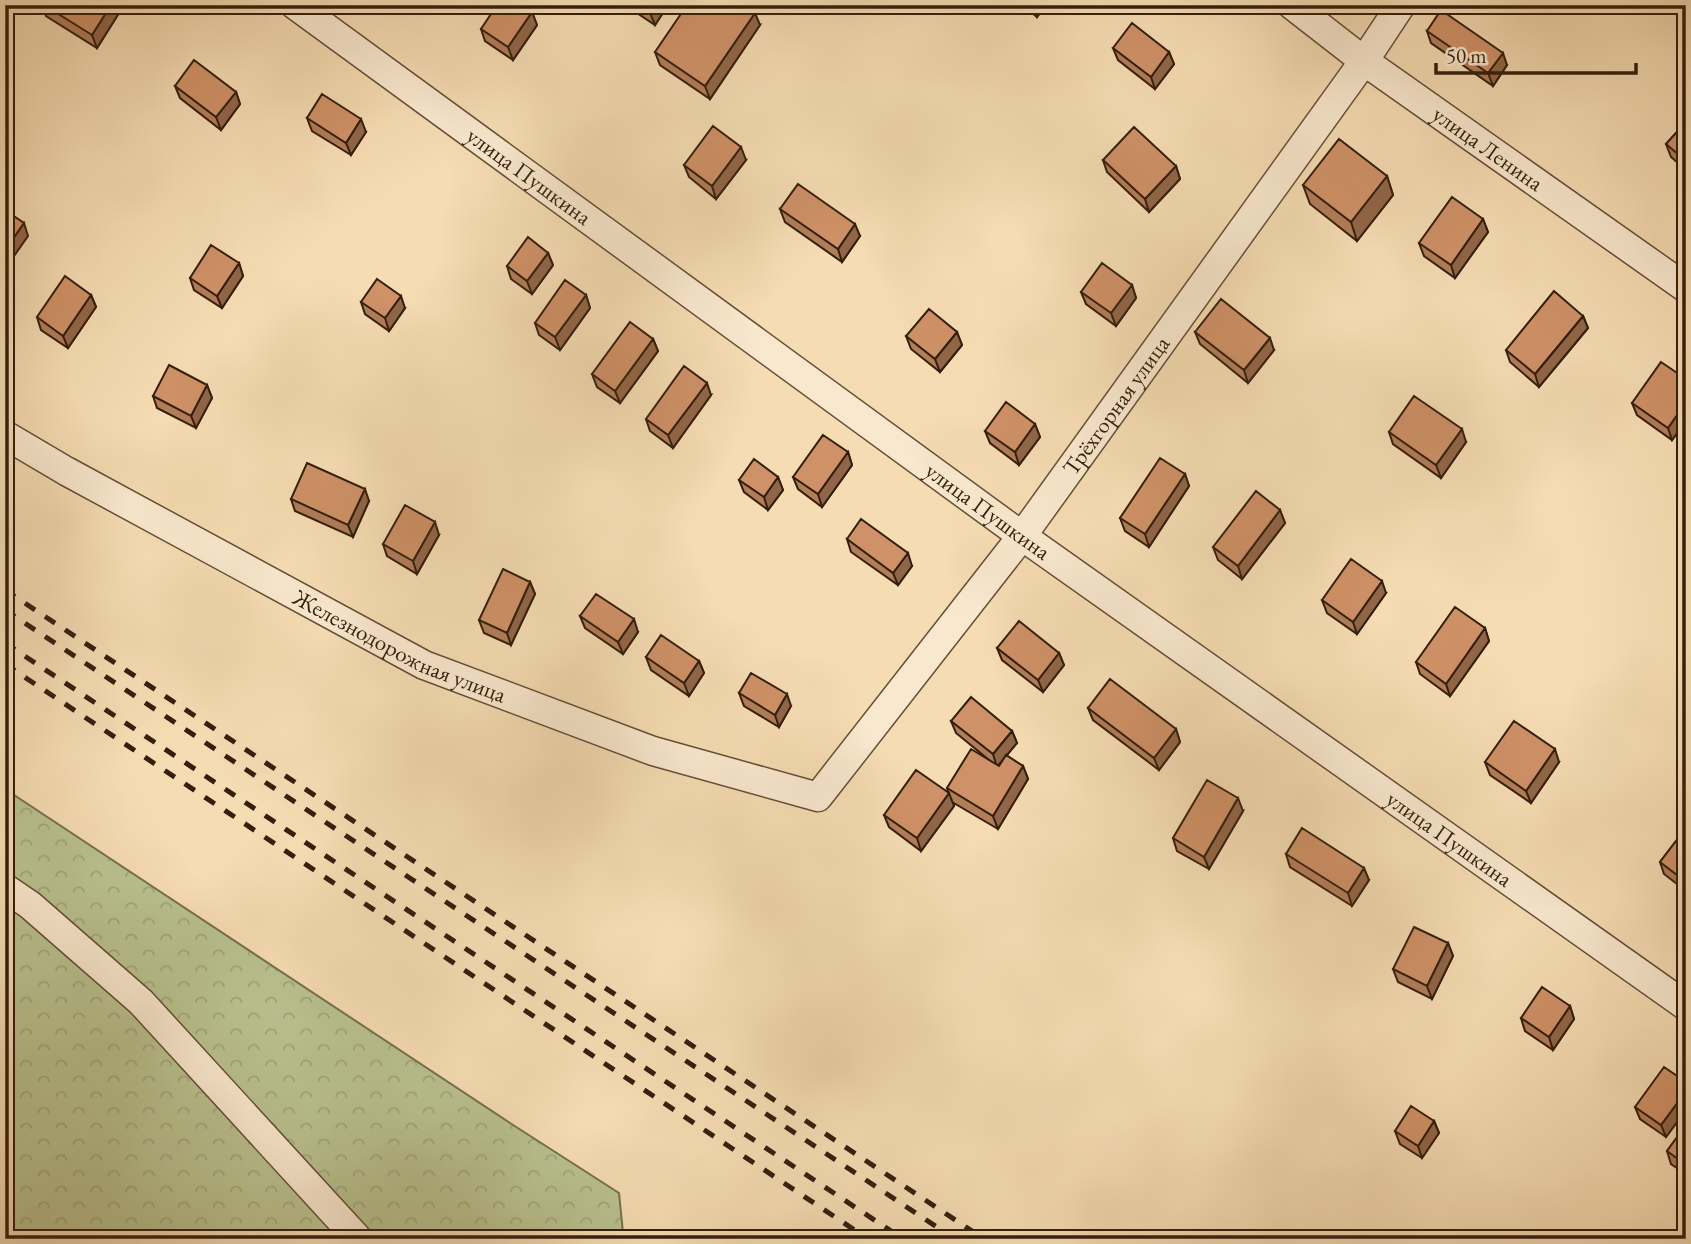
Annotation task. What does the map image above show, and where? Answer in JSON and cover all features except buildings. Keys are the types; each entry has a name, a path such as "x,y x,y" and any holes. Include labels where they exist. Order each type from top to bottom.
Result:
{"street":[{"name":"улица Пушкина","path":"295,5 1022,536 1686,1006"},
{"name":"улица Ленина","path":"1292,5 1364,61 1686,288"},
{"name":"Трёхгорная улица","path":"818,797 1022,536 1364,61 1401,5"},
{"name":"Железнодорожная улица","path":"5,435 66,471 424,665 653,751 818,797"},
{"path":"5,888 30,905 141,1002 358,1239"}],"green space":[{"path":"5,789 619,1193 623,1233 618,1239 5,1239"}],"railway":[{"path":"5,590 984,1239"},
{"path":"5,610 955,1239"},
{"path":"5,643 903,1239"},
{"path":"5,664 868,1239"}]}
